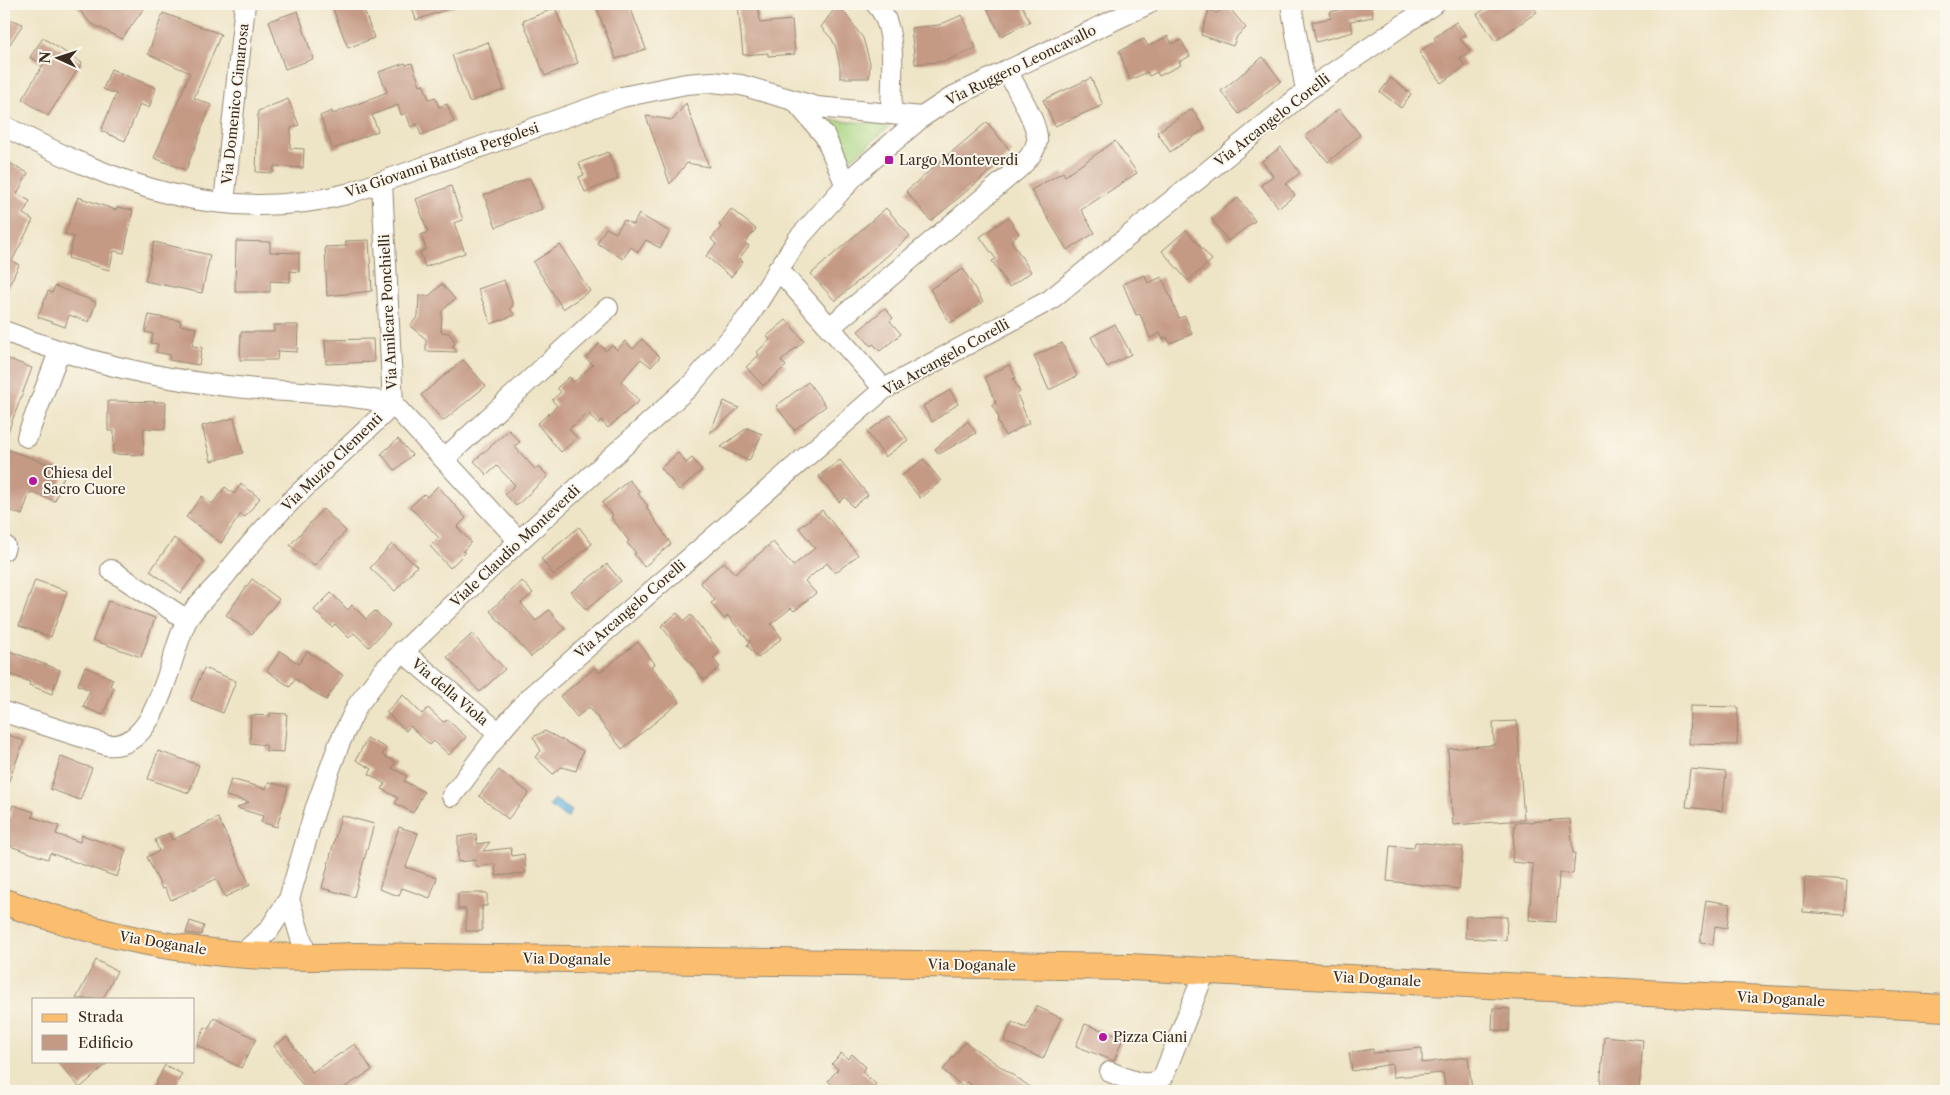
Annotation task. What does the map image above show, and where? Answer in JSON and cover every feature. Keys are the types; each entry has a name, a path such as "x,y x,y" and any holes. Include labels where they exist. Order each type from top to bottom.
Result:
{"main road":[{"name":"Via Doganale","path":"4,902 116,935 171,946 254,955 306,958 356,956 1080,966 1946,1008"}],"street":[{"name":"Via Domenico Cimarosa","path":"224,204 245,4"},
{"path":"876,4 886,16 890,32 891,114"},
{"name":"Via Ruggero Leoncavallo","path":"846,186 922,117 954,96 1148,4"},
{"path":"1291,4 1306,91"},
{"name":"Via Arcangelo Corelli","path":"452,796 499,733 544,684 884,389 1050,300 1306,91 1434,4"},
{"path":"829,328 1020,167 1032,154 1036,144 1036,133 1007,70"},
{"name":"Via Giovanni Battista Pergolesi","path":"4,126 125,182 186,198 224,204 268,204 313,200 347,194 622,97 650,90 699,83 730,83 763,90 796,102 828,108 922,117"},
{"path":"796,102 825,136 846,186"},
{"name":"Via Amilcare Ponchielli","path":"382,183 393,404 519,541"},
{"name":"Viale Claudio Monteverdi","path":"254,955 289,899 320,794 344,731 368,690 402,651 519,541 672,404 702,374 749,316 802,234 846,186"},
{"path":"778,269 884,389"},
{"path":"444,459 608,308"},
{"name":"Via Muzio Clementi","path":"4,331 59,352 122,369 180,380 242,388 349,394 393,404"},
{"path":"27,438 59,352"},
{"name":"Via Muzio Clementi","path":"4,712 101,744 114,746 130,741 141,732 154,708 188,620 274,518 393,404"},
{"path":"111,570 188,620"},
{"name":"Via della Viola","path":"402,651 499,733"},
{"path":"289,899 306,958"},
{"path":"1110,1072 1144,1084 1155,1082 1163,1077 1205,971"}],"green space":[{"path":"831,120 891,125 850,160 842,136"}],"water":[{"path":"554,799 572,811 567,818 549,806"}],"building":[{"path":"75,4 147,4 122,39 90,23"},
{"path":"331,4 362,4 374,38 348,48"},
{"path":"411,4 457,4 457,6 416,20"},
{"path":"595,4 629,4 646,49 616,59"},
{"path":"738,4 758,4 760,23 792,20 795,54 768,56 768,53 743,55"},
{"path":"838,4 863,38 870,63 869,78 840,78 836,48 832,39 821,27"},
{"path":"985,4 1021,4 1030,22 1001,36"},
{"path":"1346,4 1371,4 1373,17 1350,21 1353,32 1316,42 1312,22 1331,18 1330,12 1347,8"},
{"path":"1493,4 1531,4 1537,12 1495,41 1477,14"},
{"path":"1227,5 1246,28 1237,36 1233,46 1201,35 1209,10 1217,13"},
{"path":"555,8 578,63 545,76 523,21"},
{"path":"298,11 313,59 285,69 269,21"},
{"path":"163,13 221,34 194,98 211,105 186,170 154,158 190,73 148,54"},
{"path":"962,15 976,48 946,61 915,64 911,28 939,25"},
{"path":"4,17 23,24 4,53"},
{"path":"1456,22 1466,35 1460,38 1470,51 1460,58 1465,66 1441,83 1419,52"},
{"path":"1168,36 1172,44 1181,40 1190,56 1179,62 1181,65 1159,76 1157,72 1149,76 1147,72 1130,80 1119,51 1144,39 1148,46"},
{"path":"43,38 82,63 48,116 22,99 43,65 30,57"},
{"path":"488,42 504,90 469,102 452,55"},
{"path":"1263,57 1281,81 1239,114 1221,91"},
{"path":"405,63 406,65 412,63 420,85 423,84 429,99 435,97 439,107 447,104 454,122 421,135 417,124 411,127 406,113 401,115 398,105 372,115 378,131 333,149 320,116 332,111 333,114 387,92 379,72"},
{"path":"111,69 156,88 149,108 140,104 125,141 101,131 116,94 103,89"},
{"path":"1091,78 1103,105 1055,126 1043,100"},
{"path":"1391,78 1411,94 1401,108 1380,92"},
{"path":"288,99 299,125 291,128 290,148 304,149 303,168 274,166 273,173 256,172 258,111"},
{"path":"686,103 709,167 687,163 670,184 646,116 673,120"},
{"path":"1192,109 1205,129 1170,152 1157,132"},
{"path":"1339,109 1360,135 1328,162 1306,136"},
{"path":"987,122 1012,153 931,221 906,191"},
{"path":"1115,141 1137,173 1081,210 1095,233 1067,250 1031,190 1063,172 1065,176"},
{"path":"1281,147 1300,173 1286,184 1295,195 1279,208 1261,185 1273,176 1262,161"},
{"path":"608,152 618,179 585,192 579,177 584,175 579,163"},
{"path":"4,160 28,173 17,194 30,201 23,214 33,220 12,261 19,265 4,296"},
{"path":"530,178 542,209 496,227 484,195"},
{"path":"451,186 463,220 454,223 465,253 425,267 420,252 426,249 421,235 428,232 416,199"},
{"path":"78,197 116,210 117,207 133,210 124,253 114,251 109,270 68,258 74,237 65,234"},
{"path":"1238,198 1255,221 1228,241 1211,218"},
{"path":"886,208 910,236 835,301 811,274"},
{"path":"731,209 756,229 745,243 749,246 739,259 743,262 731,277 706,256 716,244 711,239 721,227 719,225"},
{"path":"639,214 670,232 660,248 646,240 638,252 631,247 623,259 597,243 606,228 616,233 624,220 633,225"},
{"path":"1008,217 1019,234 1011,240 1031,272 1009,287 992,261 996,259 980,237"},
{"path":"1186,230 1212,260 1188,281 1162,251"},
{"path":"369,240 372,291 327,296 325,247 346,246 346,241"},
{"path":"236,241 270,242 270,252 299,253 299,272 290,271 290,282 270,281 270,292 235,292"},
{"path":"154,242 210,255 202,293 145,281"},
{"path":"560,245 590,291 563,309 533,262"},
{"path":"963,269 983,302 950,323 930,289"},
{"path":"1145,275 1148,283 1162,277 1179,318 1185,316 1192,334 1170,343 1167,337 1163,339 1160,333 1150,338 1140,314 1136,315 1123,284"},
{"path":"504,280 513,305 510,309 515,315 491,324 478,289"},
{"path":"442,284 455,299 442,311 441,332 449,333 456,343 452,346 457,352 426,351 426,339 410,326 418,316 419,296 429,296"},
{"path":"55,286 96,302 89,322 69,315 65,327 38,317 48,291 52,293"},
{"path":"885,308 893,318 890,321 901,334 880,351 873,344 871,346 858,331"},
{"path":"149,315 181,321 180,325 196,328 192,346 202,347 199,365 169,360 170,355 156,352 158,344 151,343 153,334 145,332"},
{"path":"786,320 804,341 781,361 786,366 763,386 746,367 759,355 757,352 770,340 767,336"},
{"path":"1115,324 1131,354 1107,367 1091,337"},
{"path":"274,325 298,325 297,352 278,351 277,360 240,360 241,332 274,332"},
{"path":"373,339 374,362 326,364 325,340"},
{"path":"642,339 660,357 651,367 641,359 621,381 639,401 608,428 601,420 598,424 588,413 569,429 577,438 561,452 537,424 557,406 552,400 561,392 557,388 569,377 574,382 593,365 586,358 599,344 606,351 612,345 617,350 625,341 633,349"},
{"path":"1062,343 1077,376 1049,390 1034,356"},
{"path":"4,357 32,368 5,440 4,439"},
{"path":"463,360 486,386 443,421 421,395"},
{"path":"1009,365 1016,378 1013,379 1020,392 1017,394 1029,423 1005,436 997,420 999,418 992,405 996,403 985,377"},
{"path":"808,382 826,406 794,430 776,406"},
{"path":"950,390 958,404 932,422 923,406"},
{"path":"108,401 166,402 165,429 144,428 143,455 113,454 114,431 108,431"},
{"path":"724,401 739,408 709,434"},
{"path":"891,415 908,440 885,457 867,432"},
{"path":"234,418 243,453 211,461 202,426"},
{"path":"968,421 976,433 939,454 935,449"},
{"path":"747,428 762,434 749,461 721,447"},
{"path":"509,430 520,442 514,446 536,470 539,467 548,476 516,506 505,494 515,485 497,466 487,475 474,461"},
{"path":"398,439 412,455 395,470 381,454"},
{"name":"Chiesa del Sacro Cuore","path":"8,450 66,470 55,501 30,492 22,515 4,508 4,463"},
{"path":"678,453 686,463 692,458 702,470 679,490 661,468"},
{"path":"923,459 941,481 920,498 902,476"},
{"path":"840,460 868,495 853,507 845,497 839,502 819,476"},
{"path":"629,480 640,492 638,494 648,506 646,507 671,544 644,567 634,554 636,553 627,543 629,541 611,517 613,515 602,503"},
{"path":"241,484 260,498 245,517 241,514 221,543 186,517 202,496 212,504 225,487 234,494"},
{"path":"438,486 466,518 457,527 471,542 463,551 465,553 450,568 430,546 439,538 410,507 424,494 427,497"},
{"path":"323,509 346,531 314,566 290,545"},
{"path":"822,510 858,555 835,573 827,563 805,581 816,593 794,611 791,608 771,624 782,638 758,658 747,645 750,642 728,616 724,619 711,603 715,600 700,582 724,562 735,574 773,542 793,566 815,548 799,528"},
{"path":"579,527 592,544 554,575 541,559"},
{"path":"174,538 204,561 181,593 150,571"},
{"path":"392,544 417,566 395,591 370,568"},
{"path":"607,564 621,581 586,610 571,592"},
{"path":"252,579 279,599 252,634 226,615"},
{"path":"35,580 67,591 51,637 19,626"},
{"path":"522,581 533,593 521,603 536,621 549,610 565,629 531,657 490,611"},
{"path":"331,593 348,610 352,605 366,619 375,611 390,625 369,647 354,633 349,638 335,624 332,627 314,610"},
{"path":"108,601 155,618 141,657 93,640"},
{"path":"677,613 684,621 691,615 720,652 713,658 720,667 704,680 661,626"},
{"path":"472,634 505,669 480,692 447,657"},
{"path":"638,642 655,664 651,666 680,702 622,749 589,707 577,717 560,696 595,668 599,673"},
{"path":"4,649 60,670 52,694 29,685 30,682 4,672"},
{"path":"280,651 299,664 307,651 343,675 326,700 295,679 290,687 267,671"},
{"path":"85,667 113,679 110,686 114,688 103,715 83,707 90,690 78,685"},
{"path":"204,668 236,681 223,713 191,700"},
{"path":"403,695 422,714 428,708 443,722 448,720 466,737 449,755 434,741 430,745 410,726 406,731 386,712"},
{"path":"1690,706 1738,707 1737,745 1689,744"},
{"path":"270,713 287,714 284,752 266,751 266,745 250,743 251,715 270,716"},
{"path":"1517,721 1524,820 1453,825 1448,749 1494,745 1493,722"},
{"path":"545,731 583,751 576,771 561,767 553,774 535,757 541,751 533,737"},
{"path":"4,733 24,741 5,791 4,791"},
{"path":"367,738 386,748 382,755 396,762 392,768 407,776 404,781 424,792 413,813 395,803 398,798 382,789 385,784 369,774 372,769 356,760"},
{"path":"158,751 199,765 189,793 148,779"},
{"path":"61,757 92,768 80,800 50,789"},
{"path":"1690,769 1726,772 1722,811 1686,807"},
{"path":"499,770 529,793 508,819 479,796"},
{"path":"231,779 266,789 268,782 288,787 277,827 261,822 263,816 237,808 249,802 226,796"},
{"path":"13,805 34,812 32,817 59,826 56,834 80,842 82,835 126,850 117,877 50,853 48,859 4,844 4,835"},
{"path":"341,815 374,824 354,897 322,888"},
{"path":"218,818 250,885 225,897 216,879 171,900 165,888 162,889 147,857 159,851 155,840 169,833 172,840"},
{"path":"1570,819 1573,853 1575,853 1573,874 1559,873 1556,922 1529,920 1533,864 1512,862 1515,823"},
{"path":"399,827 418,833 406,867 437,878 430,898 402,888 399,896 379,889"},
{"path":"476,834 477,844 490,842 483,851 511,848 512,856 524,854 526,873 496,876 495,864 477,867 476,860 458,862 458,837"},
{"path":"1415,842 1463,847 1459,889 1387,881 1390,846 1414,848"},
{"path":"1805,878 1847,881 1845,915 1803,912"},
{"path":"458,893 487,893 487,906 482,906 482,931 466,931 466,909 458,909"},
{"path":"1706,900 1730,904 1727,928 1715,926 1713,944 1700,943"},
{"path":"1466,916 1507,917 1506,940 1465,938"},
{"path":"190,921 204,926 201,935 186,933"},
{"path":"96,960 117,971 104,998 77,998"},
{"path":"1036,1006 1061,1018 1043,1059 1004,1041 1012,1022 1026,1028"},
{"path":"1493,1008 1510,1009 1509,1031 1492,1030"},
{"path":"214,1018 256,1039 241,1068 197,1045 205,1027 208,1029"},
{"path":"1085,1024 1123,1038 1114,1061 1076,1046"},
{"path":"1604,1036 1643,1040 1639,1091 1600,1091"},
{"path":"287,1037 312,1072 355,1044 372,1070 339,1091 307,1091 274,1046"},
{"path":"965,1042 1036,1091 980,1091 967,1082 963,1087 943,1070"},
{"path":"1422,1048 1422,1063 1468,1057 1472,1090 1446,1091 1443,1073 1393,1077 1392,1064 1352,1071 1349,1053 1373,1049 1373,1053"},
{"path":"841,1053 848,1059 852,1054 866,1067 862,1072 876,1084 870,1091 860,1091 852,1085 847,1091 841,1091 828,1081 838,1069 832,1064"},
{"path":"58,1062 109,1062 80,1088"},
{"path":"165,1065 182,1074 173,1091 152,1091"}],"place":[{"name":"Largo Monteverdi","path":"889,160"},
{"name":"Chiesa del Sacro Cuore","path":"33,481"},
{"name":"Pizza Ciani","path":"1103,1037"}]}
